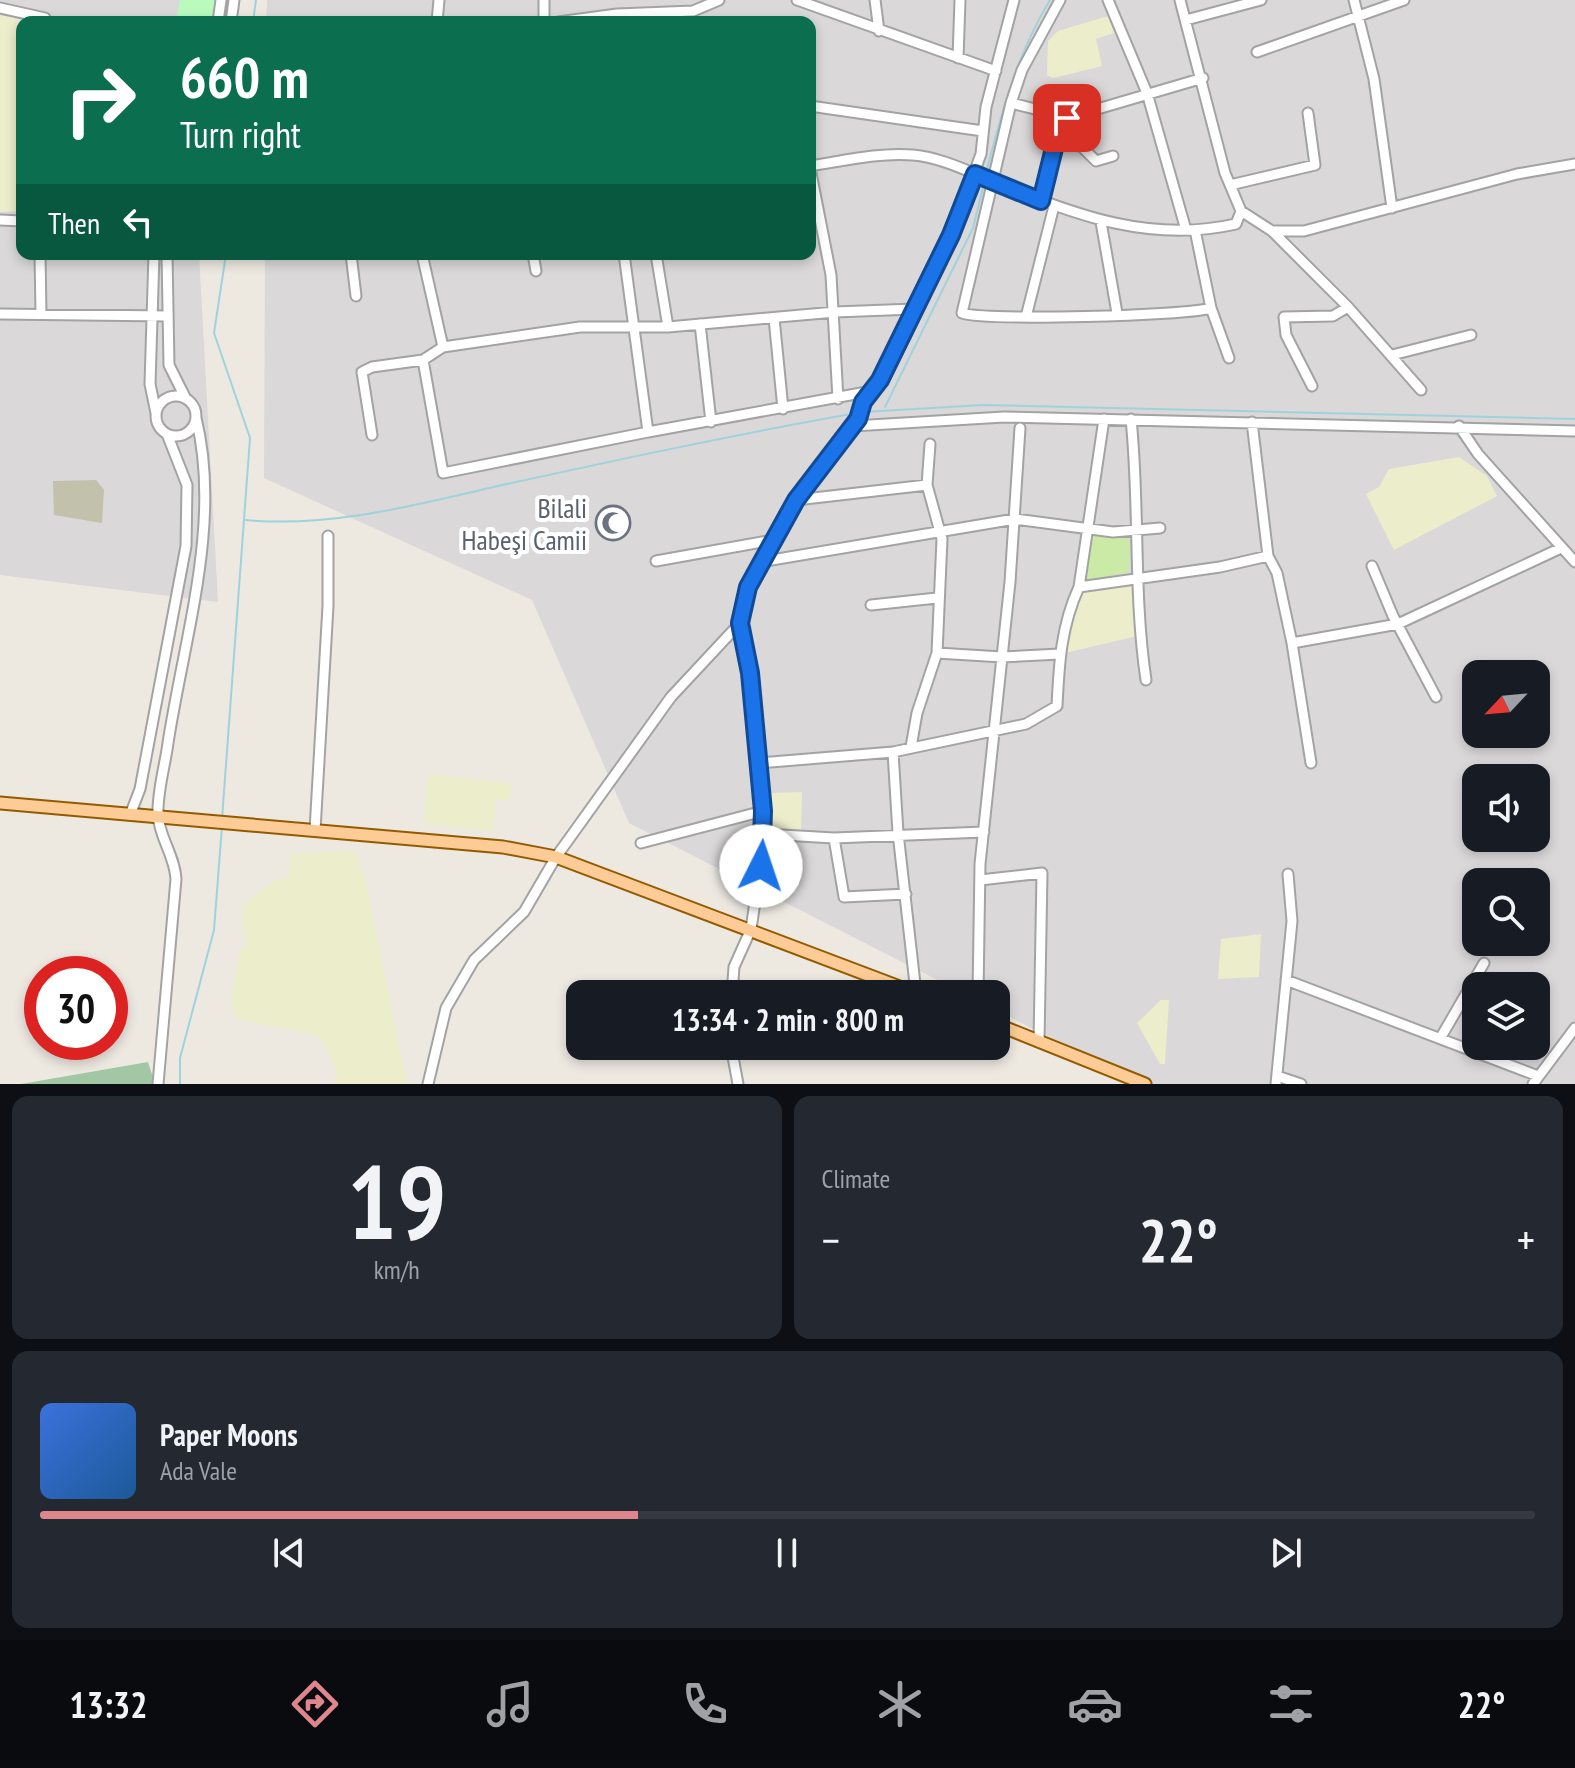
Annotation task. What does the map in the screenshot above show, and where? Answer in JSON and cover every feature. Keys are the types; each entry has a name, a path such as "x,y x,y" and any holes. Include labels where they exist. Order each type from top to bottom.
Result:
{"main road":[{"path":"0,803 503,847 556,857 881,980"},
{"path":"1010,1030 1145,1084"}],"street":[{"path":"682,0 684,12"},
{"path":"675,16 719,0"},
{"path":"797,0 996,71"},
{"path":"875,0 879,31"},
{"path":"958,58 960,0"},
{"path":"733,980 734,967 751,929 765,834 750,673 740,623 748,587 796,500 855,423 863,402 872,391 951,235 986,178 983,131 1014,0"},
{"path":"1060,0 1022,70 986,178 962,313 973,317 1026,317 1211,308"},
{"path":"1108,0 1147,93 1191,230 1211,308 1229,358"},
{"path":"1180,0 1230,185 1241,211 1272,231 1348,307 1421,390"},
{"path":"1186,20 1261,0"},
{"path":"1354,0 1374,79 1392,208"},
{"path":"1257,52 1404,0"},
{"path":"0,8 36,16"},
{"path":"1041,201 1062,124 1067,118 1203,78"},
{"path":"1011,103 1047,112 1096,161 1113,156"},
{"path":"816,107 983,131"},
{"path":"1230,185 1315,165 1308,113"},
{"path":"816,166 916,155 1101,222 1136,229 1191,230 1236,224 1241,211"},
{"path":"1272,231 1304,231 1517,174 1575,164"},
{"path":"816,202 835,312 838,399"},
{"path":"1026,317 1054,206"},
{"path":"1101,222 1117,313"},
{"path":"40,260 41,314"},
{"path":"130,815 140,789 186,546 187,485 167,434 157,423 150,384 154,260"},
{"path":"158,1084 176,879 175,865 157,817 198,566 204,487 203,446 194,406 186,399 169,365 167,260"},
{"path":"167,279 173,260"},
{"path":"352,260 356,296"},
{"path":"423,260 443,347"},
{"path":"534,260 536,271"},
{"path":"625,260 648,432"},
{"path":"657,260 668,327"},
{"path":"1312,386 1286,335 1284,317 1333,316 1348,307"},
{"path":"372,435 362,372 372,367 423,360 443,347 580,327 634,329 835,312 914,309"},
{"path":"0,314 166,316"},
{"path":"774,318 783,409"},
{"path":"700,324 711,422"},
{"path":"1392,355 1471,335"},
{"path":"423,360 443,473 872,391"},
{"path":"156,413 165,399 176,396 186,399"},
{"path":"855,423 1004,417 1575,431"},
{"path":"167,434 176,436 187,433 196,418"},
{"path":"759,763 893,752 1026,724 1057,706 1060,654 1069,609 1079,587 1104,419"},
{"path":"1131,419 1136,470 1134,531 1146,680"},
{"path":"1252,422 1268,556 1277,573 1292,643 1311,763"},
{"path":"1459,426 1478,454 1575,562"},
{"path":"978,980 980,880 1015,519 1020,428"},
{"path":"911,747 917,713 937,653 942,533 927,485 930,444"},
{"path":"796,500 927,485"},
{"path":"760,562 1015,519 1087,530 1160,528"},
{"path":"315,830 328,606 328,536"},
{"path":"656,561 773,540"},
{"path":"1292,643 1398,624 1561,548"},
{"path":"1079,587 1137,580 1268,556"},
{"path":"1372,566 1436,697"},
{"path":"871,605 937,598"},
{"path":"428,1084 446,1008 474,960 524,912 556,857 671,697 740,623"},
{"path":"937,653 1002,657 1060,654"},
{"path":"893,752 898,833 915,980"},
{"path":"641,843 763,811"},
{"path":"765,834 834,838 898,833 984,832"},
{"path":"834,838 844,897 906,894"},
{"path":"980,880 1042,873 1039,1042"},
{"path":"1288,874 1292,921 1277,1080 1301,1084"},
{"path":"1441,1037 1484,963"},
{"path":"1286,980 1441,1037 1536,1080 1575,1028"},
{"path":"734,1060 738,1084"}],"shaded area":[{"path":"0,0 185,0 186,16 16,16 16,260 199,260 218,602 0,575"},
{"path":"267,0 1575,0 1575,1084 1142,1084 1010,1017 1010,980 937,980 629,823 532,600 264,478 265,260 816,260 816,16 266,16"},
{"path":"0,13 26,16 16,16 16,211 0,212"},
{"path":"1108,16 1114,33 1096,39 1102,66 1053,78 1047,75 1048,41 1058,31"},
{"path":"1459,457 1487,476 1497,496 1394,550 1366,494 1379,487 1389,469"},
{"path":"96,480 104,490 102,523 54,515 53,481"},
{"path":"1132,583 1137,636 1065,653 1072,607 1082,590"},
{"path":"428,774 513,784 509,800 495,800 493,831 424,824"},
{"path":"802,792 801,831 771,831 767,793"},
{"path":"355,850 366,882 407,1084 335,1084 336,1068 321,1039 310,1033 236,1019 231,1001 239,954 247,943 242,922 243,904 277,879 289,878 291,854"},
{"path":"1261,934 1259,977 1218,979 1221,939"},
{"path":"1161,1000 1169,1000 1165,1064 1160,1064 1137,1023"}],"green space":[{"path":"180,0 216,0 214,16 177,16"},
{"path":"1126,534 1130,542 1129,572 1087,581 1084,576 1089,535"},
{"path":"148,1062 155,1084 21,1084"}],"waterway":[{"path":"254,16 256,0"},
{"path":"986,173 1019,62 1050,0"},
{"path":"885,407 973,228 984,183"},
{"path":"222,819 250,438 214,333 225,260"},
{"path":"863,412 983,405 1575,419"},
{"path":"246,520 310,521 373,513 857,413"},
{"path":"1457,434 1470,450"},
{"path":"180,1084 180,1058 214,930 222,826"}],"place":[{"name":"Bilali Habeşi Camii","path":"613,523"}],"route":[{"path":"761,866 765,834 750,673 740,623 748,587 796,500 858,419 863,402 880,380 951,235 975,174 1041,201 1059,128 1067,118"}]}
